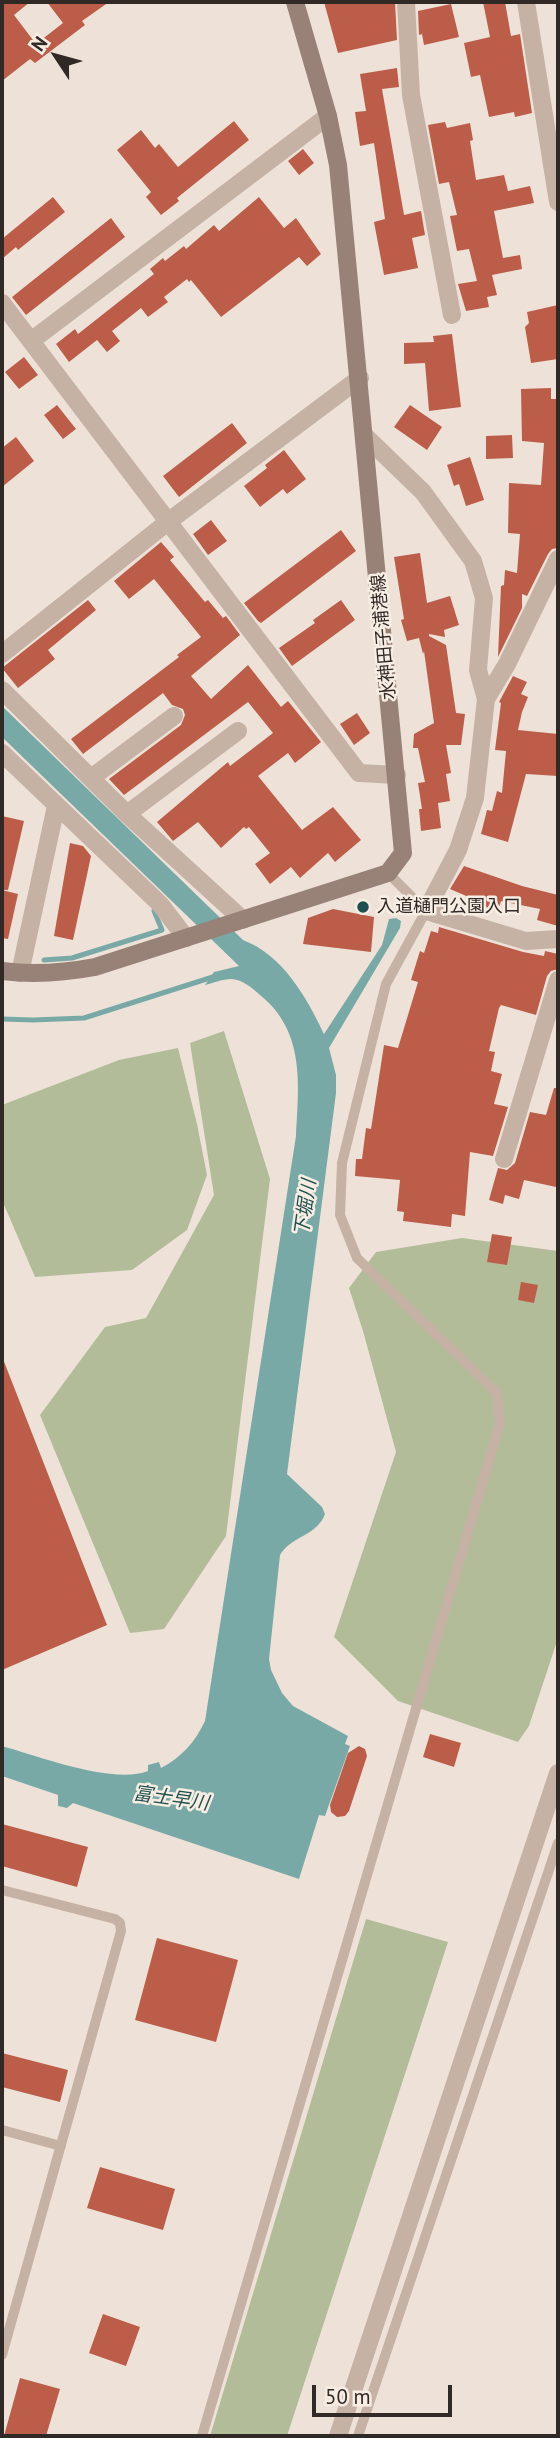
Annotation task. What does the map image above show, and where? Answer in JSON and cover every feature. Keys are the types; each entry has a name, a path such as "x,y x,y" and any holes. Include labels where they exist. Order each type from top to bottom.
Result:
{"main road":[{"name":"水神田子浦港線","path":"295,2 328,116 338,165 403,853 388,873"},
{"path":"11,972 63,973 95,967 388,873"}],"street":[{"path":"406,2 411,95 452,315"},
{"path":"545,2 527,3 558,202"},
{"path":"31,341 328,116"},
{"path":"2,303 359,773 397,775"},
{"path":"2,654 169,521 360,378"},
{"path":"365,436 423,492 473,561 484,598 478,670 486,699 475,798 458,850 426,911 526,941 558,939"},
{"path":"486,699 507,664 558,559"},
{"path":"2,690 238,922"},
{"path":"91,778 174,716"},
{"path":"127,814 238,731"},
{"path":"2,753 192,936"},
{"path":"11,972 56,806"},
{"path":"504,1159 558,979"},
{"path":"338,2436 558,1773"}],"lane":[{"path":"202,2436 499,1423 498,1393 357,1258 341,1214 342,1163 386,984 426,911 388,873"},
{"path":"358,2436 558,1843"},
{"path":"2,1890 115,1919 120,1923 121,1931 2,2355"},
{"path":"2,2130 61,2146"}],"green space":[{"path":"224,1031 270,1179 226,1536 164,1629 130,1633 40,1415 105,1327 146,1318 214,1195 190,1043"},
{"path":"178,1048 207,1175 187,1230 132,1270 35,1277 2,1200 2,1105 119,1060"},
{"path":"462,1238 558,1251 558,1638 529,1726 518,1742 398,1701 334,1637 396,1452 349,1288 376,1252"},
{"path":"366,1919 448,1942 287,2436 210,2436"}],"water":[{"path":"2,706 243,940 270,956 282,967 310,1006 324,1034 382,945 389,919 396,918 401,921 400,928 329,1048 336,1075 336,1093 287,1474 322,1507 325,1514 316,1527 280,1555 269,1659 282,1693 293,1706 348,1736 345,1744 350,1746 325,1816 319,1815 299,1879 73,1803 67,1808 58,1806 58,1795 2,1776 2,1746 96,1772 133,1774 148,1771 148,1765 159,1762 161,1768 187,1748 205,1721 296,1136 298,1078 292,1042 275,1009 247,984 235,979 205,985 214,972 239,966 2,737"}],"building":[{"path":"2,2 30,2 14,15 36,44 63,23 47,2 109,2 82,21 85,25 35,63 30,59 2,81"},
{"path":"324,2 395,2 397,40 338,53"},
{"path":"483,2 505,2 511,36 520,34 532,113 515,117 514,112 489,117 480,75 471,77 464,43 490,37"},
{"path":"451,4 459,37 424,45 422,34 419,35 418,11"},
{"path":"397,68 399,87 382,89 404,215 421,211 425,235 412,238 418,268 384,275 374,222 385,219 374,143 360,146 355,112 366,111 360,74"},
{"path":"234,121 249,140 177,198 179,201 161,215 146,197 151,192 117,150 141,130 155,148 159,144 178,167"},
{"path":"445,122 447,128 470,123 476,180 504,175 508,191 530,186 534,203 494,211 503,258 520,255 522,269 492,275 497,295 487,297 489,307 466,311 458,284 477,281 469,249 457,251 450,216 457,215 449,182 439,184 428,125"},
{"path":"303,149 314,163 299,175 288,161"},
{"path":"53,197 65,212 18,250 16,247 2,259 2,239"},
{"path":"259,197 284,228 296,218 321,254 307,266 299,257 221,317 191,280 189,282 187,279 164,297 168,302 148,317 141,308 112,331 120,341 107,352 97,340 69,362 56,344 75,329 78,334 154,274 150,269 163,258 165,261 184,246 186,249 214,225 219,231"},
{"path":"111,218 125,237 26,315 12,297"},
{"path":"558,305 558,359 531,363 525,327 529,323 527,312"},
{"path":"452,334 461,407 429,411 425,363 404,364 404,343 434,342 433,336"},
{"path":"24,357 38,375 19,389 5,372"},
{"path":"551,388 551,399 558,399 558,548 552,549 548,554 527,596 522,594 522,608 498,657 501,586 504,585 505,570 517,573 520,534 508,533 509,483 541,485 544,443 522,441 521,389"},
{"path":"57,405 76,429 63,439 44,415"},
{"path":"410,405 442,427 427,450 394,427"},
{"path":"232,423 247,443 179,497 163,476"},
{"path":"512,435 513,458 486,459 486,436"},
{"path":"16,437 34,461 2,487 2,448"},
{"path":"284,450 306,479 287,494 283,489 260,507 244,486"},
{"path":"470,457 484,500 466,506 459,484 454,486 447,465"},
{"path":"211,520 227,541 208,555 193,534"},
{"path":"341,530 356,551 261,623 258,621 244,603"},
{"path":"161,542 174,557 170,560 205,602 208,600 223,618 226,616 240,635 191,676 211,699 248,665 281,707 288,701 321,742 295,763 288,753 258,776 302,830 333,807 361,840 335,862 328,853 300,878 291,867 270,884 255,864 270,853 249,827 244,827 221,848 198,822 173,841 157,822 228,762 230,766 273,733 248,702 124,795 109,779 181,725 185,715 183,709 172,705 163,693 83,754 71,739 179,657 177,655 201,637 154,579 129,599 114,581"},
{"path":"420,553 427,603 450,596 459,625 444,630 445,637 429,636 446,645 456,713 465,714 461,745 446,745 451,773 446,774 450,801 438,803 441,828 421,831 419,809 422,809 418,783 425,782 418,748 413,748 414,734 434,723 424,651 423,654 419,638 407,641 401,620 404,619 394,557"},
{"path":"88,600 96,610 48,650 55,659 18,688 2,668"},
{"path":"341,600 355,620 292,666 279,648 315,623 313,620"},
{"path":"513,676 527,682 521,694 528,697 518,730 558,734 558,776 526,774 508,842 481,834 487,810 492,811 497,791 502,793 506,751 495,750 499,702"},
{"path":"357,713 370,733 354,745 340,724"},
{"path":"2,816 24,821 8,890 2,890"},
{"path":"70,843 83,846 91,856 73,940 54,936"},
{"path":"464,866 558,895 558,926 537,920 540,909 501,901 498,910 477,905 478,901 450,889"},
{"path":"2,890 18,894 8,939 2,938"},
{"path":"333,909 374,917 371,952 303,944 308,918"},
{"path":"439,927 523,952 544,956 545,951 558,954 558,969 547,976 536,1015 501,1005 499,1008 489,1051 495,1052 491,1071 502,1074 494,1104 508,1107 493,1156 470,1152 465,1216 452,1214 451,1227 403,1221 404,1212 397,1211 400,1180 355,1176 356,1159 362,1159 366,1128 371,1129 384,1045 398,1048 418,982 411,980 420,951 424,953 431,931 438,933"},
{"path":"554,1088 558,1088 556,1187 524,1180 519,1199 505,1195 503,1204 489,1200 498,1168 507,1170 515,1163 530,1112 546,1115"},
{"path":"492,1234 512,1237 507,1265 487,1262"},
{"path":"521,1282 538,1285 534,1303 518,1300"},
{"path":"2,1360 107,1625 2,1670"},
{"path":"430,1734 461,1743 454,1767 423,1757"},
{"path":"359,1746 365,1749 367,1756 349,1811 345,1816 337,1817 331,1812 330,1805 348,1753"},
{"path":"2,1824 88,1847 77,1887 2,1866"},
{"path":"157,1938 238,1960 216,2042 135,2020"},
{"path":"2,2053 68,2070 60,2102 2,2087"},
{"path":"100,2167 175,2189 163,2230 87,2208"},
{"path":"103,2314 140,2327 126,2366 89,2353"},
{"path":"20,2378 60,2389 46,2436 4,2436"}],"waterway":[{"path":"44,960 72,958 162,930 154,911"},
{"path":"2,1019 84,1018 216,976"}],"place":[{"name":"入道樋門公園入口","path":"363,907"}],"water label":[{"name":"下堀川","path":"306,1208"},
{"name":"富士早川","path":"171,1799"}]}
